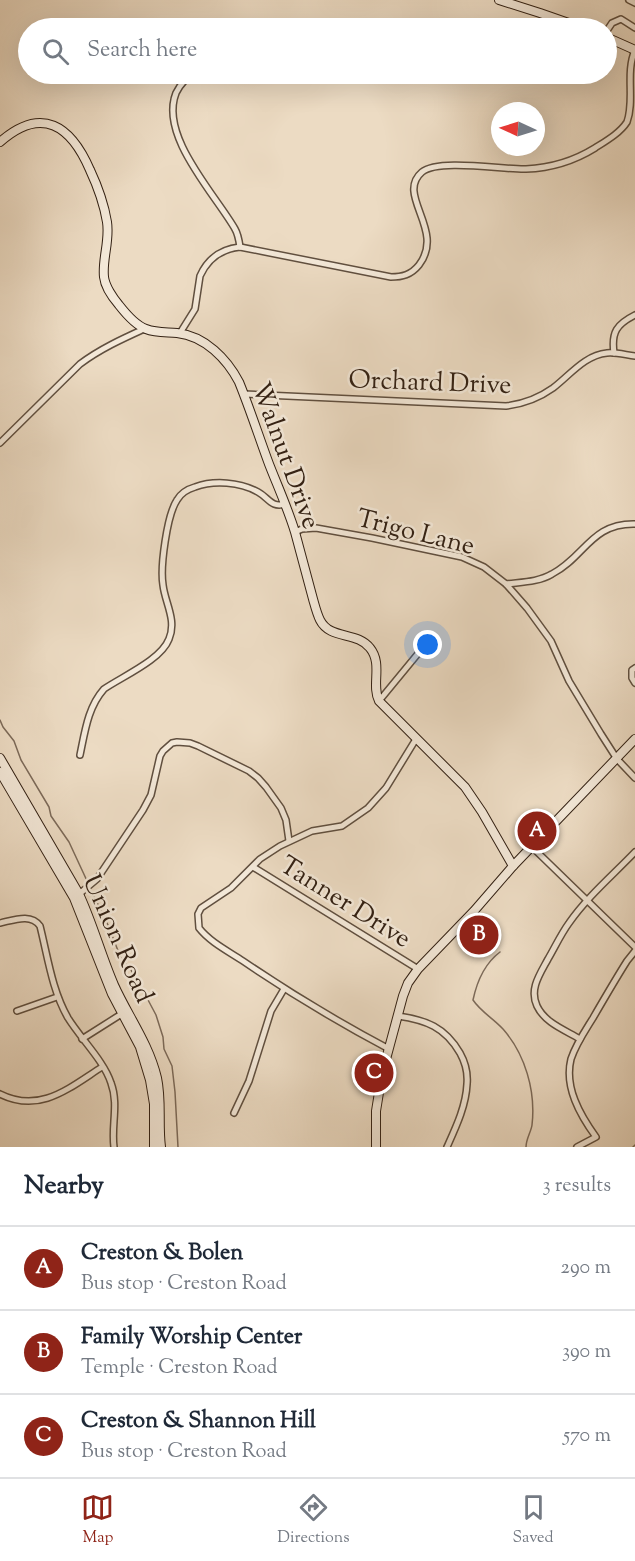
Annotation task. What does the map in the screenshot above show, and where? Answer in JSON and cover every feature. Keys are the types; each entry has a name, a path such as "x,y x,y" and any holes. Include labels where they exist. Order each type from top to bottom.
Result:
{"main road":[{"path":"499,0 554,18"},
{"path":"617,43 635,50"},
{"path":"0,142 22,126 38,123 58,127 80,149 97,186 107,224 108,239 104,277 106,284 118,304 134,322 144,329"},
{"name":"Walnut Drive","path":"144,329 180,333 194,338 218,353 235,374 295,532 321,622 327,630 355,638 370,648 377,667 376,689 379,701"},
{"path":"379,701 455,776 473,797 513,867"},
{"path":"376,1147 376,1111 382,1074 408,983 418,969 635,739"},
{"name":"Union Road","path":"0,758 77,896 98,962 140,1047 150,1080 154,1147"},
{"name":"Union Road","path":"0,772 77,896"},
{"name":"Union Road","path":"124,1013 144,1043 154,1066 159,1097 161,1147"}],"street":[{"path":"629,0 635,3"},
{"path":"617,21 621,19 635,28"},
{"path":"180,333 195,309 200,276 206,265 217,254 229,248 240,246 369,273 402,277 414,271 423,259 428,242 425,224 414,195 414,185 422,172 427,169 459,165 525,170 562,164 591,150 622,129 628,118 631,107 630,64 635,50"},
{"path":"183,84 175,96 172,111 176,131 188,156 236,231 240,246"},
{"path":"614,353 614,334 618,326 622,321 635,315"},
{"path":"0,443 90,356 144,329"},
{"name":"Orchard Drive","path":"244,394 506,406 521,404 552,388 589,359 600,354 635,356"},
{"path":"80,755 89,714 98,696 104,689 160,653 169,639 172,624 164,594 163,566 170,516 178,498 185,491 195,487 222,483 246,487 258,492 274,505 285,504"},
{"path":"506,584 546,577 563,567 603,531 616,525 635,524"},
{"name":"Trigo Lane","path":"295,532 316,528 372,538 462,557 484,567 506,584 551,641 569,681 617,759 635,778"},
{"path":"379,701 421,650"},
{"path":"635,668 632,670 632,678 635,683"},
{"path":"389,1049 284,989 211,940 200,928 198,915 201,908 231,888 260,859 289,841 312,831 342,826 368,808 386,788 416,739"},
{"path":"77,896 97,879 143,810 151,795 160,756 167,747 177,742 198,746 249,771 258,778 281,808 286,820 289,841"},
{"path":"532,847 635,947"},
{"path":"580,1039 541,1013 536,1005 534,988 537,978 568,924 635,853"},
{"name":"Tanner Drive","path":"253,867 418,969"},
{"path":"0,923 23,918 38,922 57,997 112,1083 115,1103 114,1147"},
{"path":"577,1147 596,1137 582,1116 572,1091 570,1066 572,1057 580,1039 635,951"},
{"path":"234,1113 249,1082 271,1011 284,989"},
{"path":"17,1011 57,997"},
{"path":"82,1039 124,1013"},
{"path":"398,1016 426,1022 440,1029 453,1042 463,1059 467,1076 464,1102 447,1147"},
{"path":"0,1094 9,1099 28,1102 48,1099 102,1067"}],"waterway":[{"path":"0,720 14,741 21,760 49,807 51,816 69,842 88,883"},
{"path":"93,894 122,961 130,967 156,1015 164,1049 172,1066 178,1147"},
{"path":"500,952 482,973 473,1000 503,1029 523,1061 530,1086 533,1112 526,1147"}],"place":[{"name":"Creston & Bolen","path":"537,831"},
{"name":"Family Worship Center","path":"479,935"},
{"name":"Creston & Shannon Hill","path":"374,1073"}]}
